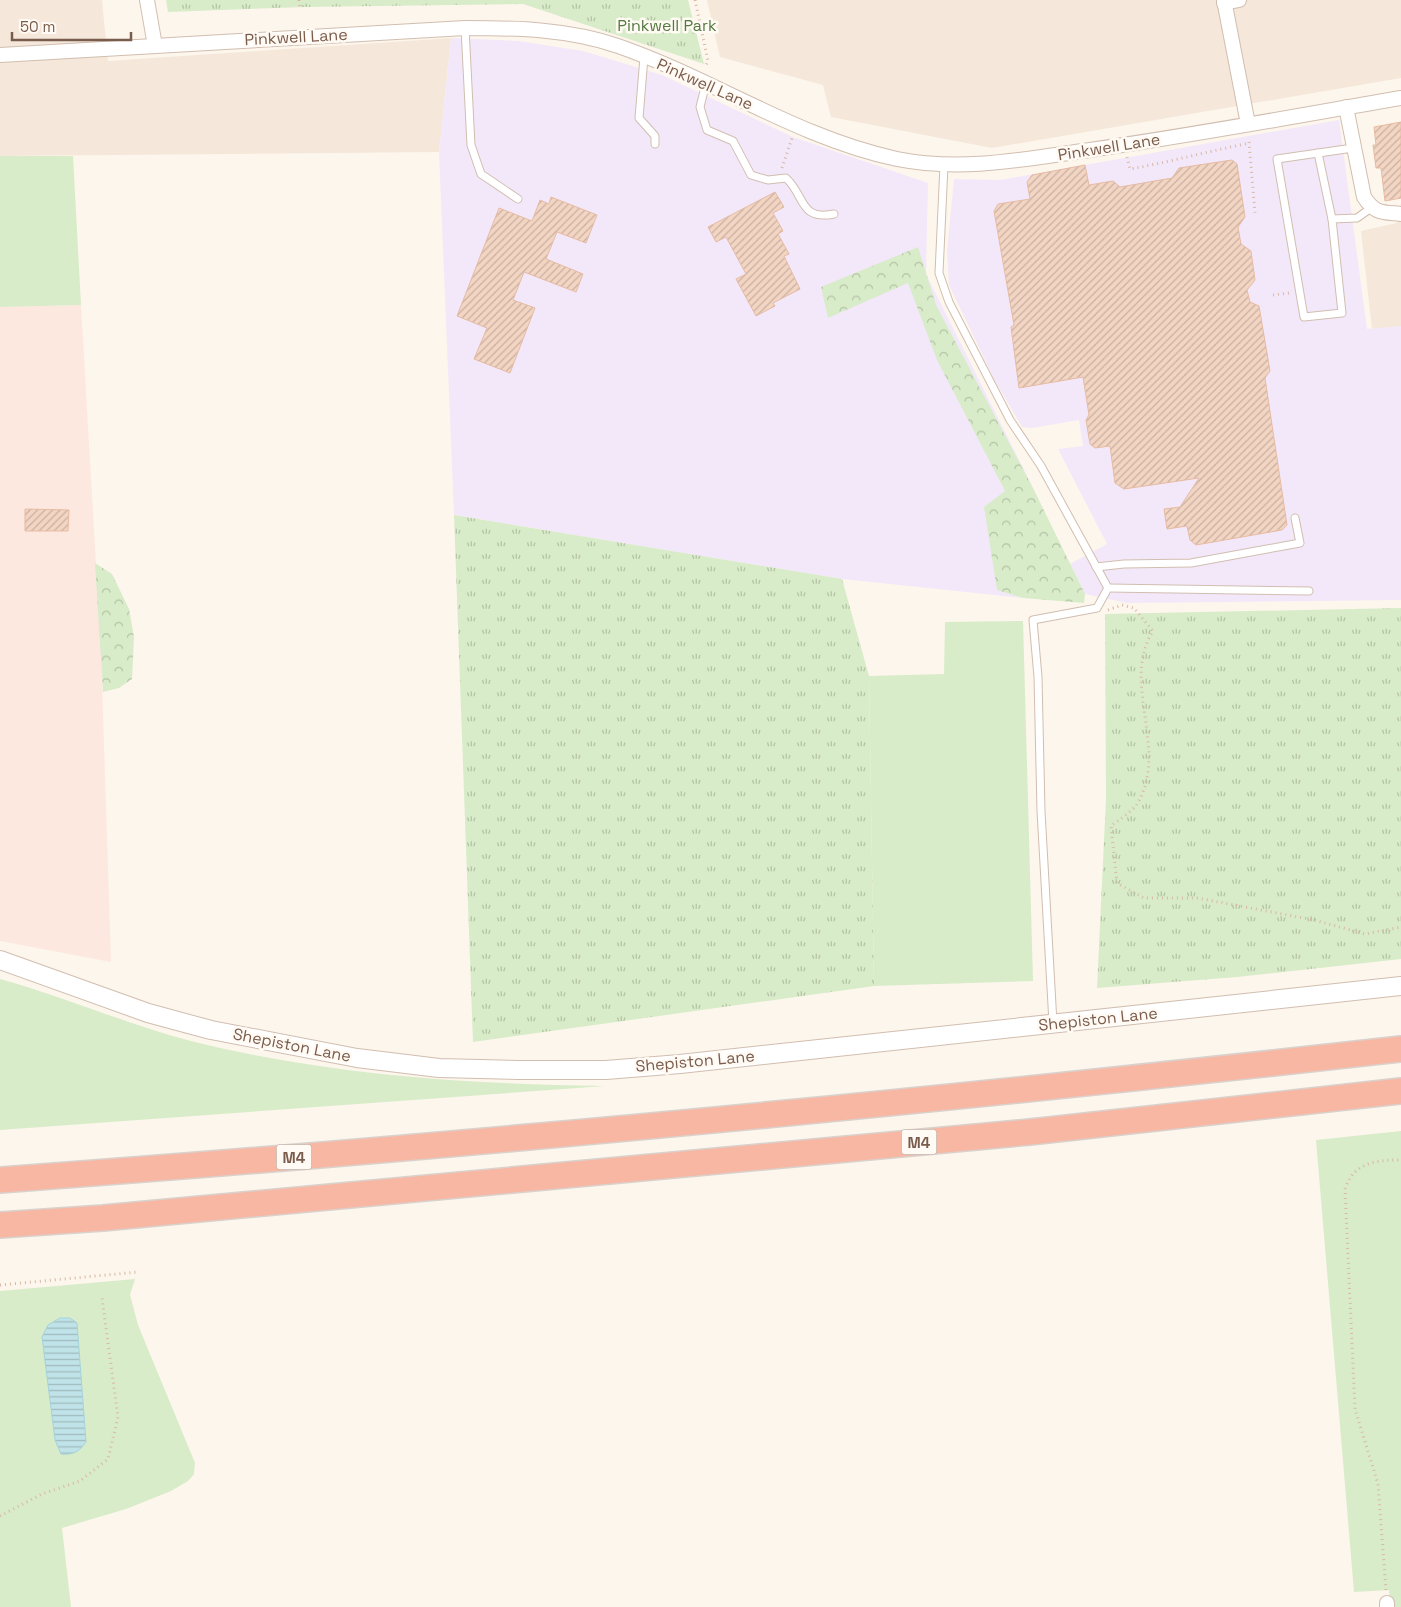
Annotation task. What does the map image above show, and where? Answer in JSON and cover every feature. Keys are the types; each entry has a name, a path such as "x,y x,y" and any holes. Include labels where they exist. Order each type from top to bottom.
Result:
{"highway":[{"name":"M4","path":"0,1180 542,1135 947,1097 1401,1048"},
{"name":"M4","path":"0,1225 132,1216 981,1136 1401,1091"},
{"name":"M4","path":"0,1172 55,1176"}],"street":[{"path":"147,0 155,46"},
{"path":"1239,0 1224,1 1248,124"},
{"name":"Pinkwell Lane","path":"0,55 465,28 536,29 576,34 618,46 702,81 827,138 869,152 921,163 944,165 992,164 1124,145 1401,98"},
{"path":"1346,107 1364,197 1370,208 1379,212 1401,214"},
{"name":"Shepiston Lane","path":"0,960 148,1013 211,1030 357,1058 439,1068 606,1070 1401,986"}],"lane":[{"path":"465,28 471,145 481,174 518,199"},
{"path":"644,57 639,118 655,136 655,144"},
{"path":"702,81 700,107 707,130 733,142 751,175 768,180 786,178 806,209 824,216 834,214"},
{"path":"1318,153 1332,219 1342,313 1304,317 1277,159 1318,153 1353,148"},
{"path":"944,165 938,272 949,302 1010,420 1041,466 1108,588"},
{"path":"1332,219 1357,218 1370,208"},
{"path":"1096,567 1124,564 1191,563 1300,543 1295,518"},
{"path":"1108,588 1309,591"},
{"path":"1053,1024 1041,811 1038,677 1033,620 1097,608 1108,588"}],"path":[{"path":"299,0 300,7"},
{"path":"695,0 708,62 702,81"},
{"path":"779,178 793,132 782,128 786,120"},
{"path":"1248,124 1255,213"},
{"path":"1124,145 1130,169 1250,143"},
{"path":"1273,295 1300,292"},
{"path":"1097,608 1110,610 1122,605 1134,608 1153,631 1144,645 1140,670 1147,720 1149,773 1137,805 1111,826 1116,883 1144,898 1197,898 1314,920 1364,934 1401,927"},
{"path":"1387,1605 1378,1484 1355,1409 1344,1188 1349,1177 1360,1167 1373,1162 1401,1160"},
{"path":"0,1285 138,1272"},
{"path":"0,1516 42,1494 80,1481 108,1459 118,1417 102,1298"}],"shaded area":[{"path":"0,0 102,0 108,61 451,38 439,152 0,156"},
{"path":"707,0 1401,0 1401,78 992,148 831,117 823,85 720,57"},
{"path":"451,38 519,41 583,51 662,75 793,137 928,183 926,274 1034,490 1023,598 842,579 454,515 439,152"},
{"path":"1339,120 1367,329 1401,326 1401,600 1127,603 1085,594 1070,564 1107,544 1058,449 1083,446 1079,420 1032,428 1022,427 995,381 949,285 947,251 954,179 1000,180"},
{"path":"1401,203 1401,326 1372,329 1361,231 1397,223"},
{"path":"81,305 101,651 111,962 0,941 0,307"}],"green space":[{"name":"Pinkwell Park","path":"166,0 688,0 704,64 523,4 305,7 168,12"},
{"path":"0,156 73,156 81,305 0,307"},
{"path":"918,247 936,305 1034,490 1085,594 1084,603 1023,598 997,590 984,507 1005,491 937,360 908,283 828,318 821,287"},
{"path":"454,515 842,579 869,676 874,986 473,1042"},
{"path":"95,563 112,574 129,609 134,637 132,679 119,688 103,692"},
{"path":"1401,608 1401,959 1237,977 1097,988 1106,799 1105,614"},
{"path":"1023,621 1033,981 874,986 869,676 944,674 945,622"},
{"path":"0,979 167,1034 242,1053 345,1070 397,1076 500,1083 605,1086 0,1130"},
{"path":"1401,1131 1401,1607 1390,1607 1389,1590 1354,1592 1316,1140"},
{"path":"135,1279 130,1295 138,1325 195,1463 194,1474 188,1481 171,1491 126,1509 62,1528 71,1607 0,1607 0,1291"}],"water":[{"path":"60,1318 70,1318 77,1323 86,1442 75,1452 65,1454 61,1454 55,1440 42,1337 48,1325"}],"building":[{"path":"1401,122 1401,198 1385,201 1381,168 1376,168 1373,145 1376,145 1374,127"},
{"path":"1232,160 1237,164 1245,217 1238,227 1241,244 1251,251 1255,280 1247,290 1250,302 1259,306 1270,371 1265,378 1287,525 1282,530 1196,545 1190,540 1187,526 1167,529 1164,509 1180,507 1199,478 1124,489 1115,483 1110,446 1095,448 1090,444 1086,420 1089,415 1083,377 1019,388 1011,327 1014,325 994,211 998,204 1030,199 1027,182 1032,175 1085,165 1089,185 1113,181 1120,187 1172,178 1179,168"},
{"path":"775,192 784,207 773,213 783,231 778,234 789,254 784,256 800,289 773,303 775,306 756,316 736,279 746,274 726,237 716,242 708,227"},
{"path":"551,197 597,215 586,243 557,232 546,259 583,274 576,292 524,272 513,300 535,308 510,373 474,359 487,328 457,316 499,208 532,221 540,200 549,204"},
{"path":"25,509 69,510 68,531 25,531"}]}
